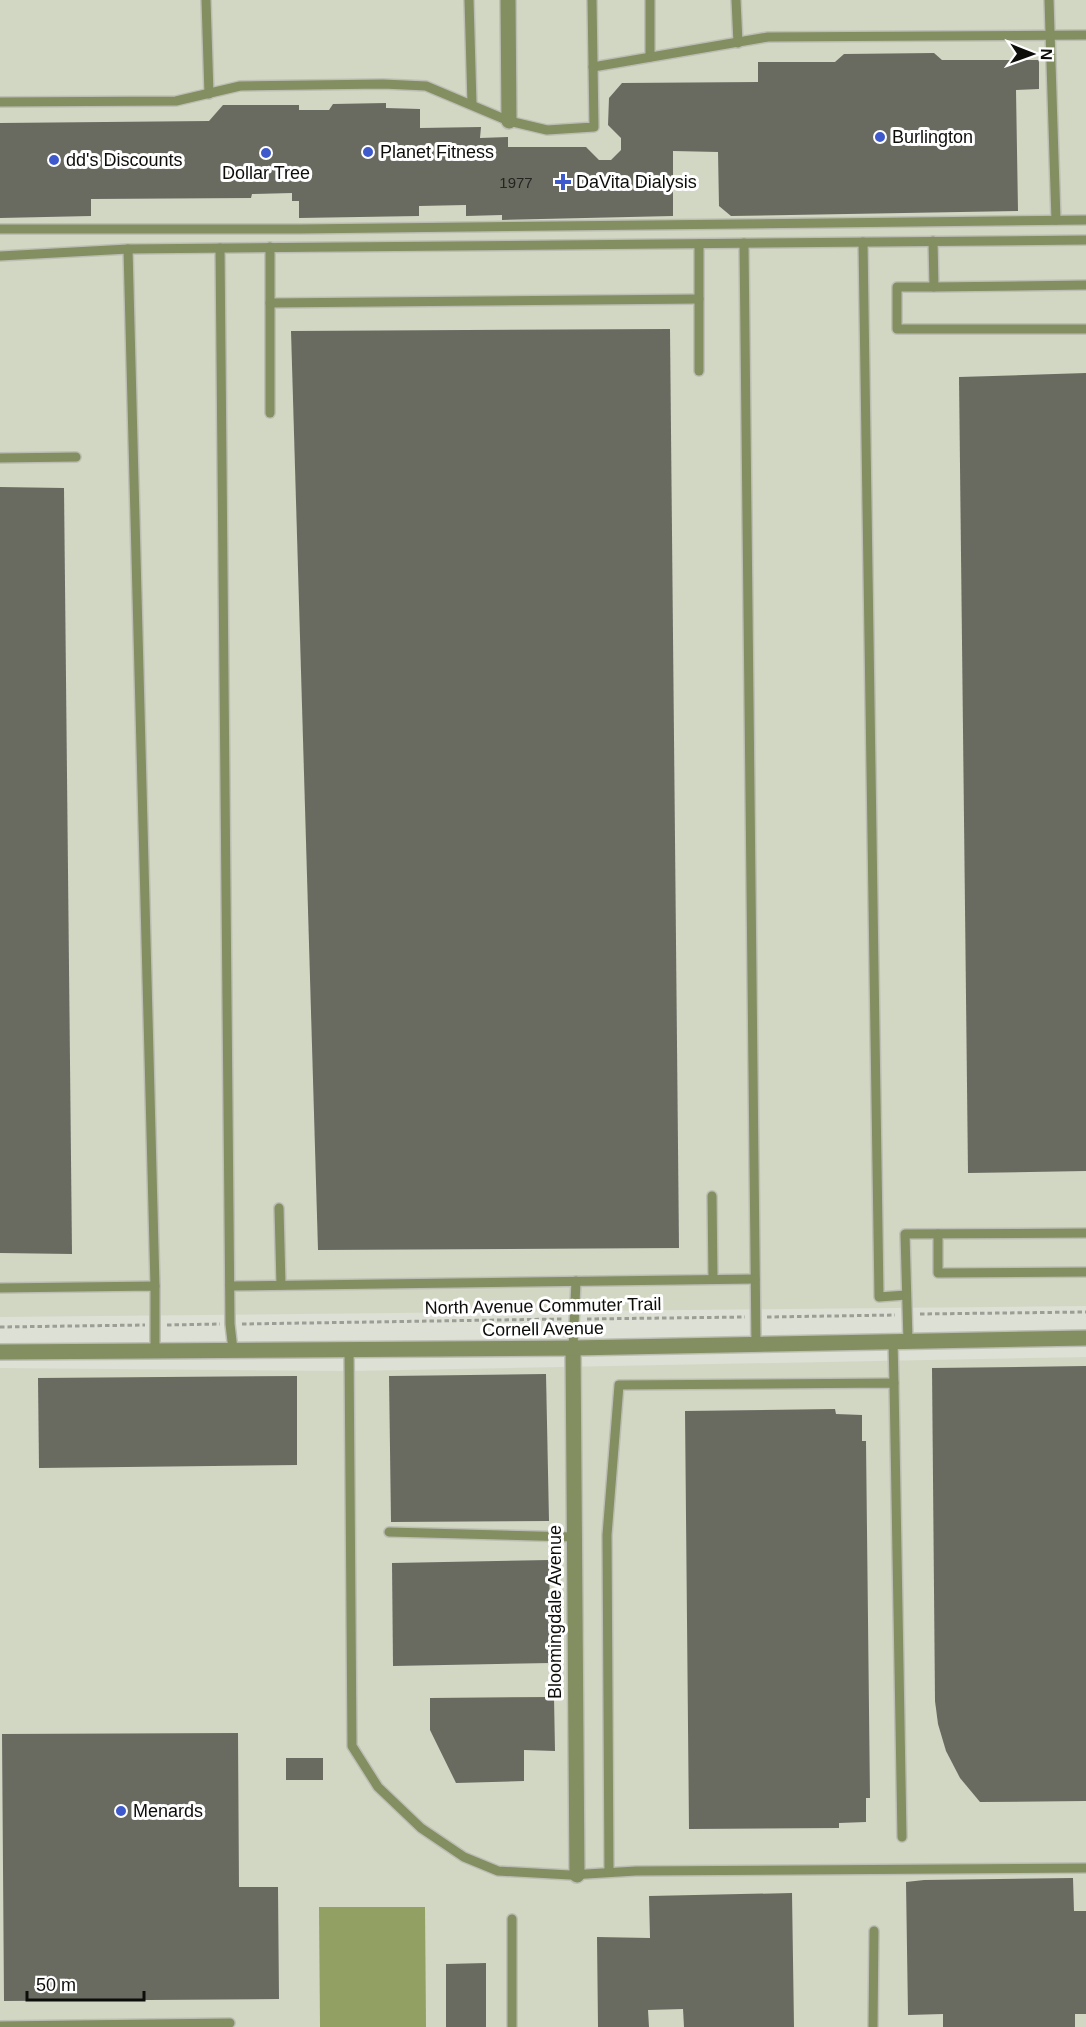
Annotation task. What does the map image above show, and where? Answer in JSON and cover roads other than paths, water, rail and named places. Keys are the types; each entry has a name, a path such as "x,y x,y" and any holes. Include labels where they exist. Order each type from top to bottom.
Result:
{"street":[{"path":"508,0 509,121"},
{"name":"Cornell Avenue","path":"0,1352 573,1348 1086,1338"},
{"name":"Bloomingdale Avenue","path":"573,1348 577,1875"}],"lane":[{"path":"206,0 209,93"},
{"path":"469,0 472,104"},
{"path":"0,102 176,102 240,86 383,84 426,86 509,121 547,130 594,127 592,0"},
{"path":"650,0 650,57"},
{"path":"736,0 738,43"},
{"path":"1049,0 1056,220"},
{"path":"593,67 768,38 1086,34"},
{"path":"0,229 323,229 1086,220"},
{"path":"0,256 128,249 1086,240"},
{"path":"862,242 879,1297 906,1295"},
{"path":"933,242 934,287"},
{"path":"744,243 756,1345"},
{"path":"699,244 699,371"},
{"path":"270,247 270,413"},
{"path":"220,248 230,1324 233,1350"},
{"path":"128,249 155,1351"},
{"path":"1086,285 897,287 897,329 1086,329"},
{"path":"270,303 699,299"},
{"path":"0,458 76,457"},
{"path":"712,1196 713,1279"},
{"path":"279,1209 281,1285"},
{"path":"902,1837 894,1383 900,1342 907,1315 905,1234 1086,1233"},
{"path":"938,1234 938,1273 1086,1272"},
{"path":"230,1286 755,1279"},
{"path":"573,1348 576,1281"},
{"path":"0,1288 154,1286"},
{"path":"349,1350 352,1746 378,1787 421,1828 464,1857 498,1871 577,1875 609,1872 1086,1868"},
{"path":"609,1872 607,1536 619,1385 894,1383"},
{"path":"389,1532 574,1538"},
{"path":"512,1919 512,2027"},
{"path":"873,2027 874,1931"},
{"path":"0,2026 230,2023"}],"place":[{"name":"Burlington","path":"880,137"},
{"name":"Planet Fitness","path":"368,152"},
{"name":"Dollar Tree","path":"266,153"},
{"name":"dd's Discounts","path":"54,160"},
{"name":"DaVita Dialysis","path":"563,182"},
{"name":"Menards","path":"121,1811"}]}
